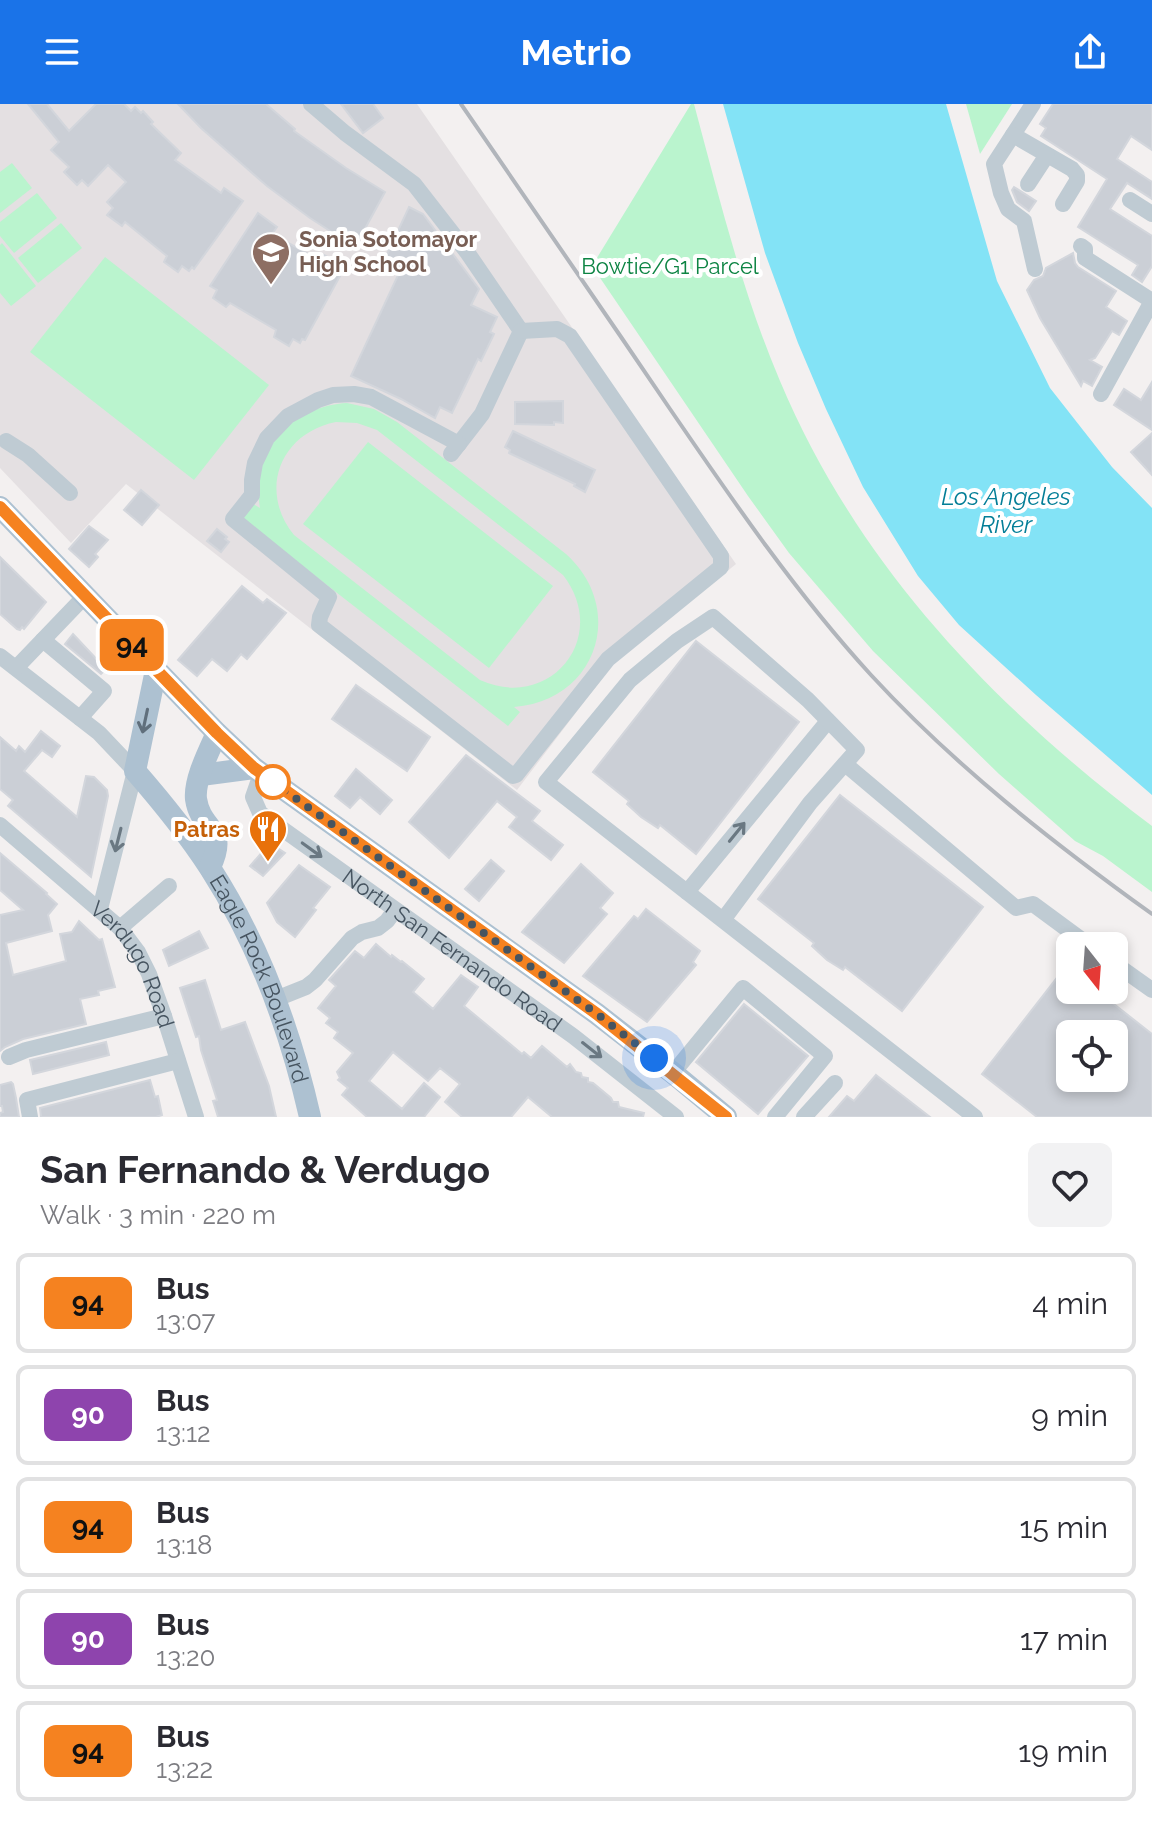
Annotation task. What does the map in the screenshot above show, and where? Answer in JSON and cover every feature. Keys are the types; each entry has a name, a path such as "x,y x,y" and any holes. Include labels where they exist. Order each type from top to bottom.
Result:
{"main road":[{"name":"North San Fernando Road","path":"1,511 217,733 258,771 597,1014 726,1117"},
{"name":"Verdugo Road","path":"135,771 156,670"},
{"path":"210,867 218,844 196,792 217,733"},
{"name":"Eagle Rock Boulevard","path":"135,771 210,867 255,949 299,1068 310,1117"},
{"path":"201,775 258,771"}],"street":[{"path":"311,104 414,184 467,252 521,331"},
{"path":"330,104 345,133"},
{"path":"1033,104 994,164 1008,209 1024,221 1035,269"},
{"path":"1013,135 1072,169 1077,175 1077,181 1063,204"},
{"path":"1028,184 1047,155"},
{"path":"1130,200 1152,214"},
{"path":"1081,246 1085,249 1085,258 1152,301 1101,394"},
{"path":"557,329 570,336 721,556 721,567 608,659 513,776 319,625 329,597 233,519 252,495 253,471 267,438 288,416 333,395 371,397 455,449 482,414 521,331 557,329"},
{"path":"2,441 28,455 70,493"},
{"path":"16,668 85,596"},
{"path":"723,920 810,803 857,750 808,700 713,617 677,641 630,680 546,782 975,1117"},
{"path":"43,640 104,691 80,718"},
{"path":"0,656 99,733 135,771"},
{"path":"687,892 828,721"},
{"path":"845,764 1016,908 1033,904 1071,932"},
{"name":"Verdugo Road","path":"135,771 100,909 120,928 138,952 149,974 196,1117"},
{"name":"North San Fernando Road","path":"258,771 253,797 260,813 573,1036 676,1117"},
{"path":"0,825 100,909"},
{"path":"120,928 169,886"},
{"path":"276,999 306,987 352,938 378,928 395,910"},
{"path":"1128,973 1152,990"},
{"path":"673,1073 743,988 825,1056 775,1117"},
{"path":"9,1057 26,1050 164,1016"},
{"path":"30,1117 27,1100 178,1061"},
{"path":"804,1117 835,1083"}],"shaded area":[{"name":"Sonia Sotomayor High School","path":"0,104 417,104 736,564 613,664 517,790 126,484 71,543 0,468"}],"green space":[{"name":"Bowtie/G1 Parcel","path":"691,104 694,104 732,244 766,347 812,448 849,512 890,572 985,682 1038,732 1152,826 1152,892 1103,856 1075,841 999,774 873,651 789,553 592,266"},
{"path":"966,104 1012,104 980,154"},
{"path":"12,163 32,188 0,213 0,172"},
{"path":"37,193 57,218 14,253 0,236 0,222"},
{"path":"61,223 82,248 38,283 18,258"},
{"path":"2,243 36,286 11,306 0,293"},
{"path":"105,257 269,385 194,480 30,352"},
{"path":"347,403 374,409 397,422 566,554 585,576 595,600 598,625 594,649 583,670 566,688 543,701 514,707 520,712 508,726 242,519 253,504 260,508 262,468 268,451 279,435 308,413","holes":["336,422 357,423 377,430 563,575 576,599 580,622 576,644 566,663 550,677 529,686 506,687 480,680 294,535 283,518 278,500 280,466 301,438 317,428"]},
{"path":"368,442 553,586 489,668 303,524"}],"water":[{"name":"Los Angeles River","path":"723,104 946,104 997,281 1050,388 1112,467 1152,508 1152,795 959,625 918,576 863,487 798,343 765,253"}],"building":[{"path":"28,104 47,104 69,131 96,104 124,104 131,111 135,107 141,113 143,111 153,122 151,124 181,153 175,160 221,193 224,188 243,201 194,269 192,267 189,271 182,266 178,272 164,262 167,256 125,222 122,226 107,215 113,208 107,202 126,182 108,165 88,186 82,180 77,185 64,172 69,167 51,150 59,142"},
{"path":"178,104 266,104 294,131 385,192 355,247 267,186"},
{"path":"341,104 373,104 383,118 363,133"},
{"path":"1053,104 1152,104 1152,150 1131,136 1117,159 1152,182 1152,199 1127,183 1110,209 1152,236 1152,266 1142,282 1132,275 1138,265 1078,227 1107,179 1041,136 1046,128 1040,124"},
{"path":"1014,187 1036,201 1029,211 1017,202 1012,190"},
{"path":"409,207 423,214 479,289 471,305 497,317 490,332 494,334 452,413 440,407 435,418 351,376 400,271 383,263"},
{"path":"258,213 277,227 272,234 321,261 324,255 345,267 305,340 302,339 300,343 293,339 289,346 274,337 276,330 230,303 226,307 213,298 217,290 210,286"},
{"path":"1073,253 1078,267 1116,291 1106,307 1127,321 1119,335 1112,331 1095,358 1090,360 1102,367 1092,386 1083,381 1081,386 1027,290 1034,280 1043,276 1046,268"},
{"path":"1152,382 1152,430 1114,405 1124,389 1141,400"},
{"path":"563,401 563,423 515,424 515,402"},
{"path":"513,431 595,470 585,492 575,484 509,453 510,450 505,447"},
{"path":"1152,433 1152,475 1131,452"},
{"path":"141,490 159,505 142,525 124,510"},
{"path":"89,526 108,540 95,554 98,557 89,567 69,549"},
{"path":"217,529 229,542 221,552 207,541"},
{"path":"0,557 46,602 24,629 17,629 0,614"},
{"path":"242,586 263,603 267,599 286,613 247,659 241,654 227,671 212,659 197,676 178,660"},
{"path":"73,634 102,665 105,670 101,674 65,644"},
{"path":"696,641 799,722 696,854 660,825 658,828 641,817 627,804 629,801 593,772"},
{"path":"356,685 430,737 407,771 332,719"},
{"path":"41,731 60,746 52,757 42,750 24,771 77,817 86,776 94,777 107,790 91,877 8,806 13,800 0,789 0,737 16,751 19,746 25,752"},
{"path":"466,755 540,811 532,821 563,845 551,860 509,827 517,817 497,801 449,858 409,822"},
{"path":"356,769 392,800 380,814 360,797 350,808 335,796"},
{"path":"840,795 983,907 902,1011 845,967 843,970 827,960 812,946 814,943 758,899"},
{"path":"270,843 285,853 263,876 250,866"},
{"path":"0,853 57,904 48,915 52,931 6,943 13,975 66,961 60,934 72,932 79,921 99,940 102,939 115,987 80,999 86,1024 23,1039 0,1051 0,915 23,910 0,890"},
{"path":"491,860 504,871 479,901 465,889"},
{"path":"581,864 613,893 600,908 607,914 564,963 522,932"},
{"path":"299,865 330,887 295,937 277,922 267,903"},
{"path":"646,909 700,951 693,962 696,965 647,1022 583,976 634,916 638,919"},
{"path":"199,931 208,948 169,966 163,950"},
{"path":"376,944 424,979 413,992 433,1009 461,975 478,987 464,1006 522,1054 524,1052 531,1058 542,1046 567,1067 570,1064 582,1077 588,1078 588,1082 613,1102 618,1102 619,1107 644,1113 643,1117 552,1117 528,1097 511,1117 462,1117 445,1102 460,1084 440,1068 428,1081 393,1052 369,1081 402,1109 424,1083 440,1097 424,1117 367,1117 342,1095 348,1088 338,1080 337,1072 353,1053 334,1038 338,1032 326,1023 330,1018 318,1008 336,986 329,980 355,951 364,958"},
{"path":"1056,979 1056,1004 1114,1004 1152,1034 1152,1117 1037,1117 982,1074"},
{"path":"205,980 221,1030 245,1022 269,1086 276,1117 218,1117 213,1101 217,1100 199,1036 196,1037 180,988"},
{"path":"744,1004 808,1056 758,1114 696,1062"},
{"path":"106,1042 109,1055 33,1074 30,1060"},
{"path":"876,1075 930,1117 829,1117 847,1096 854,1101"},
{"path":"150,1080 162,1115 41,1117 40,1108"},
{"path":"11,1082 19,1117 0,1117 3,1112 0,1085"}],"railway":[{"path":"461,104 742,512 843,644 903,708 970,772 1041,831 1152,914"}],"bus line":[{"name":"94","path":"0,507 254,768 597,1014 726,1117"}],"place":[{"name":"Sonia Sotomayor High School","path":"271,286"},
{"name":"Patras","path":"268,863"}],"route":[{"path":"273,782 654,1058"}]}
